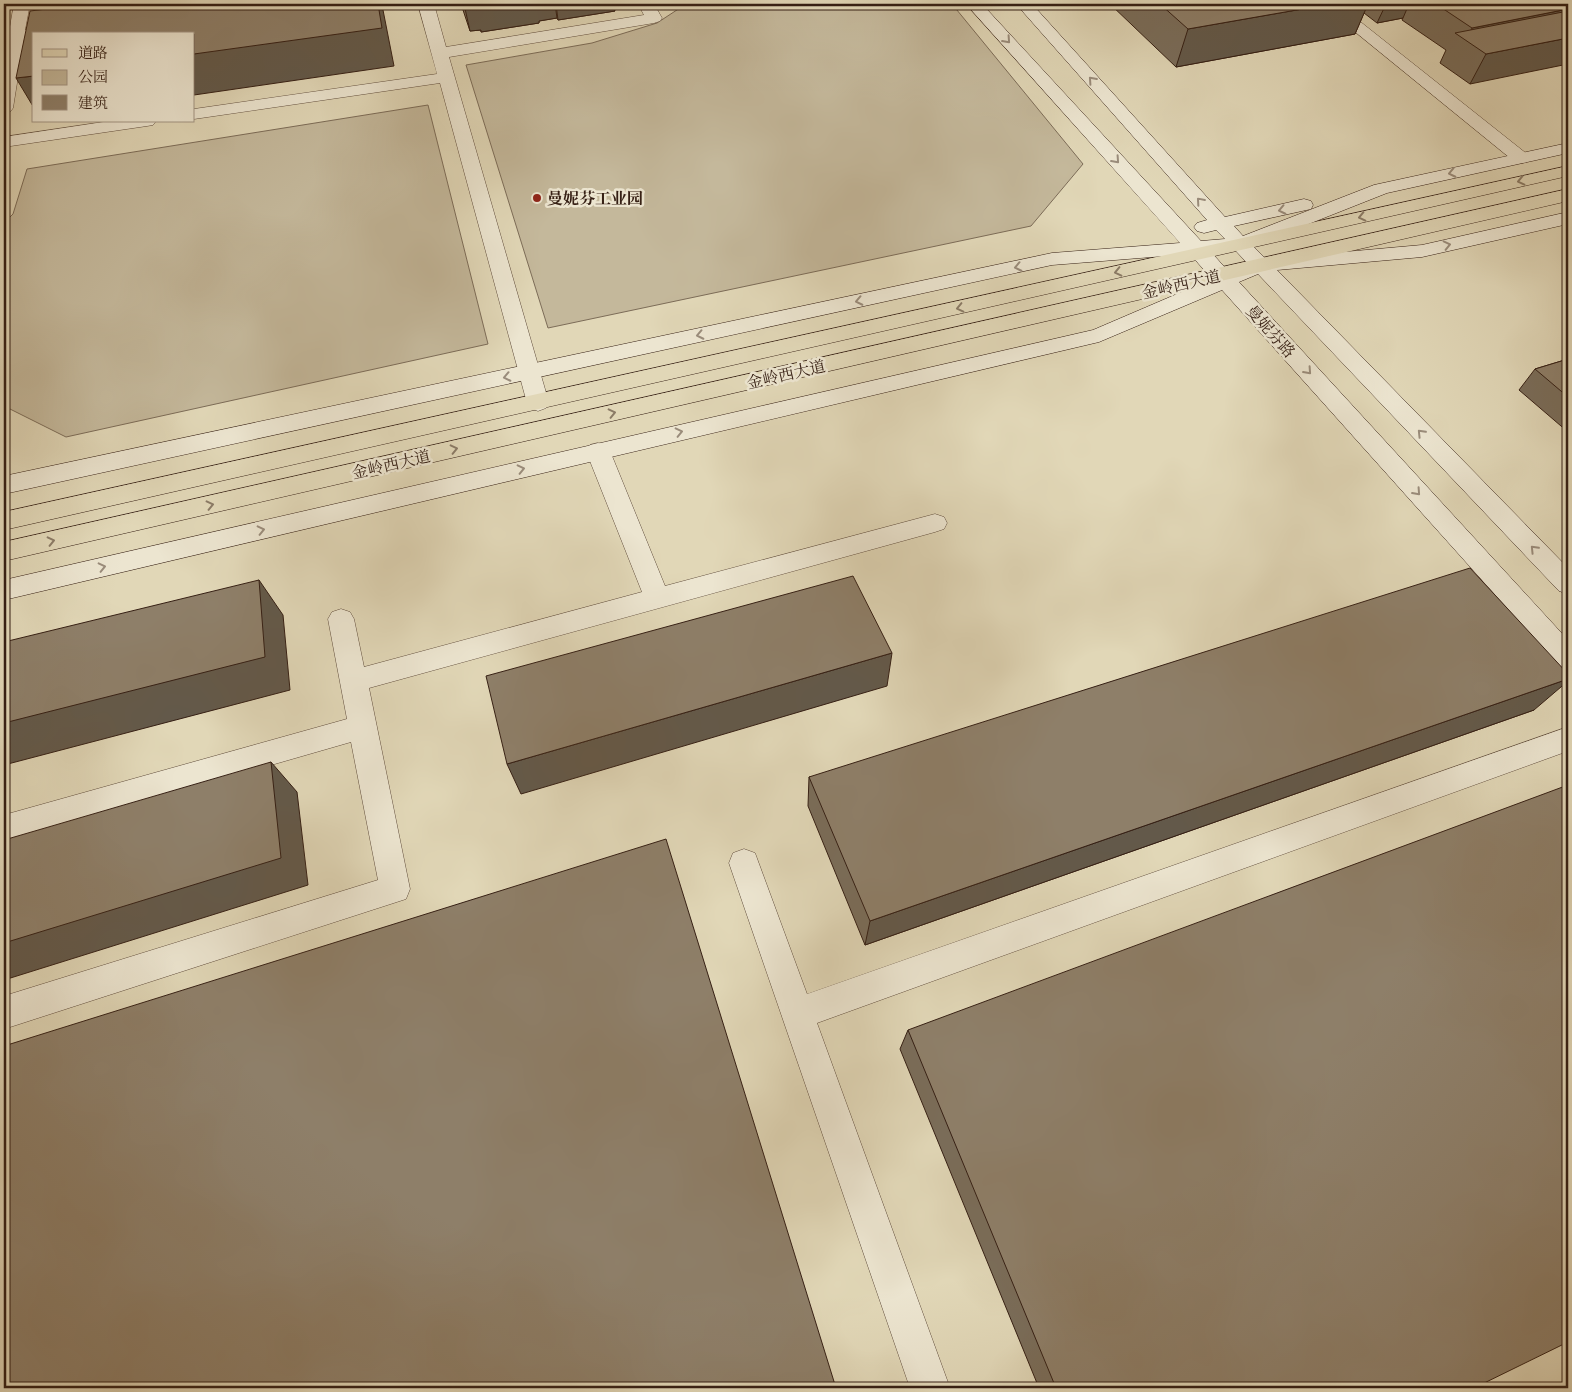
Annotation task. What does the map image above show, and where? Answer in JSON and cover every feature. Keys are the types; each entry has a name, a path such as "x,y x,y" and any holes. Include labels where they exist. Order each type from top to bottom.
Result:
{"main road":[{"path":"1240,244 1568,171"},
{"path":"1260,266 1568,195"},
{"name":"金岭西大道","path":"4,521 538,403 1198,251"},
{"name":"金岭西大道","path":"4,552 1223,278"}],"street":[{"path":"4,108 10,36 22,4"},
{"path":"426,4 538,403"},
{"path":"441,53 654,18 646,4"},
{"name":"曼妮芬路","path":"974,4 1568,658"},
{"name":"曼妮芬路","path":"1024,4 1260,266 1296,283 1568,584"},
{"path":"1329,4 1521,158"},
{"path":"42,32 74,28"},
{"path":"10,36 32,33"},
{"path":"195,114 448,77"},
{"path":"4,142 140,122"},
{"path":"8,483 1568,148"},
{"path":"1052,259 1198,251 1240,244 1381,189"},
{"path":"4,590 1099,335 1422,251 1568,218"},
{"path":"1099,335 1223,278 1260,266 1422,251"},
{"path":"598,451 657,598"},
{"path":"354,681 935,522"},
{"path":"4,1013 394,889 341,619"},
{"path":"4,828 363,727"},
{"path":"797,1014 1568,739"},
{"path":"744,863 930,1388"}],"green space":[{"path":"686,4 952,4 1083,164 1031,226 548,328 466,65 592,43 657,23"},
{"path":"428,105 488,344 66,437 4,406 4,223 13,214 27,169"}],"building":[{"path":"88,4 378,4 382,28 195,54 195,32 32,32 32,76 16,78 30,11"},
{"path":"1160,4 1331,4 1188,29"},
{"path":"1436,4 1568,4 1568,9 1472,28"},
{"path":"1568,11 1568,38 1486,54 1455,33"},
{"path":"1568,359 1568,397 1535,369"},
{"path":"1470,568 1568,674 1568,679 870,921 809,777"},
{"path":"853,576 892,653 507,764 486,676"},
{"path":"259,580 265,657 4,723 4,642"},
{"path":"271,762 281,858 4,943 4,840"},
{"path":"1568,785 1568,1342 1474,1388 1056,1388 908,1030"},
{"path":"666,839 836,1388 4,1388 4,1046"}],"place":[{"name":"曼妮芬工业园","path":"537,198"}]}
